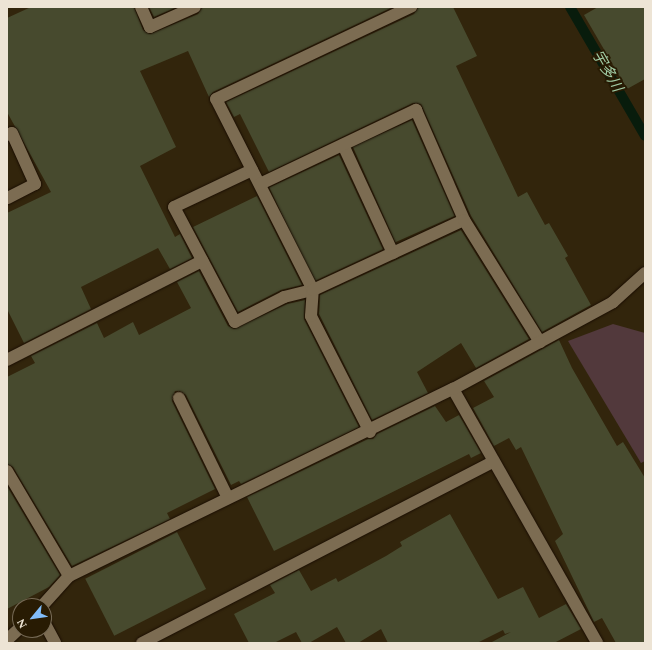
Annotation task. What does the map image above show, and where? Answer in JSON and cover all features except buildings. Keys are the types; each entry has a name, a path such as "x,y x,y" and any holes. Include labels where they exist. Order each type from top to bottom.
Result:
{"street":[{"path":"141,7 150,27 195,7"},
{"path":"370,432 310,316 313,290 216,99 411,7"},
{"path":"260,184 416,110 464,220 540,342"},
{"path":"7,135 12,133 35,184 7,198"},
{"path":"343,145 393,253"},
{"path":"252,170 174,207 235,322 284,297 313,290 464,220"},
{"path":"7,360 202,261"},
{"path":"49,598 69,576 228,498 370,432 540,342 613,302 645,273"},
{"path":"453,389 492,462 597,643"},
{"path":"179,398 228,498"},
{"path":"142,643 492,462"},
{"path":"7,471 69,576"}],"shaded area":[{"path":"613,324 645,333 645,461 641,463 568,341"}],"waterway":[{"name":"宇多川","path":"570,7 645,136"}]}
